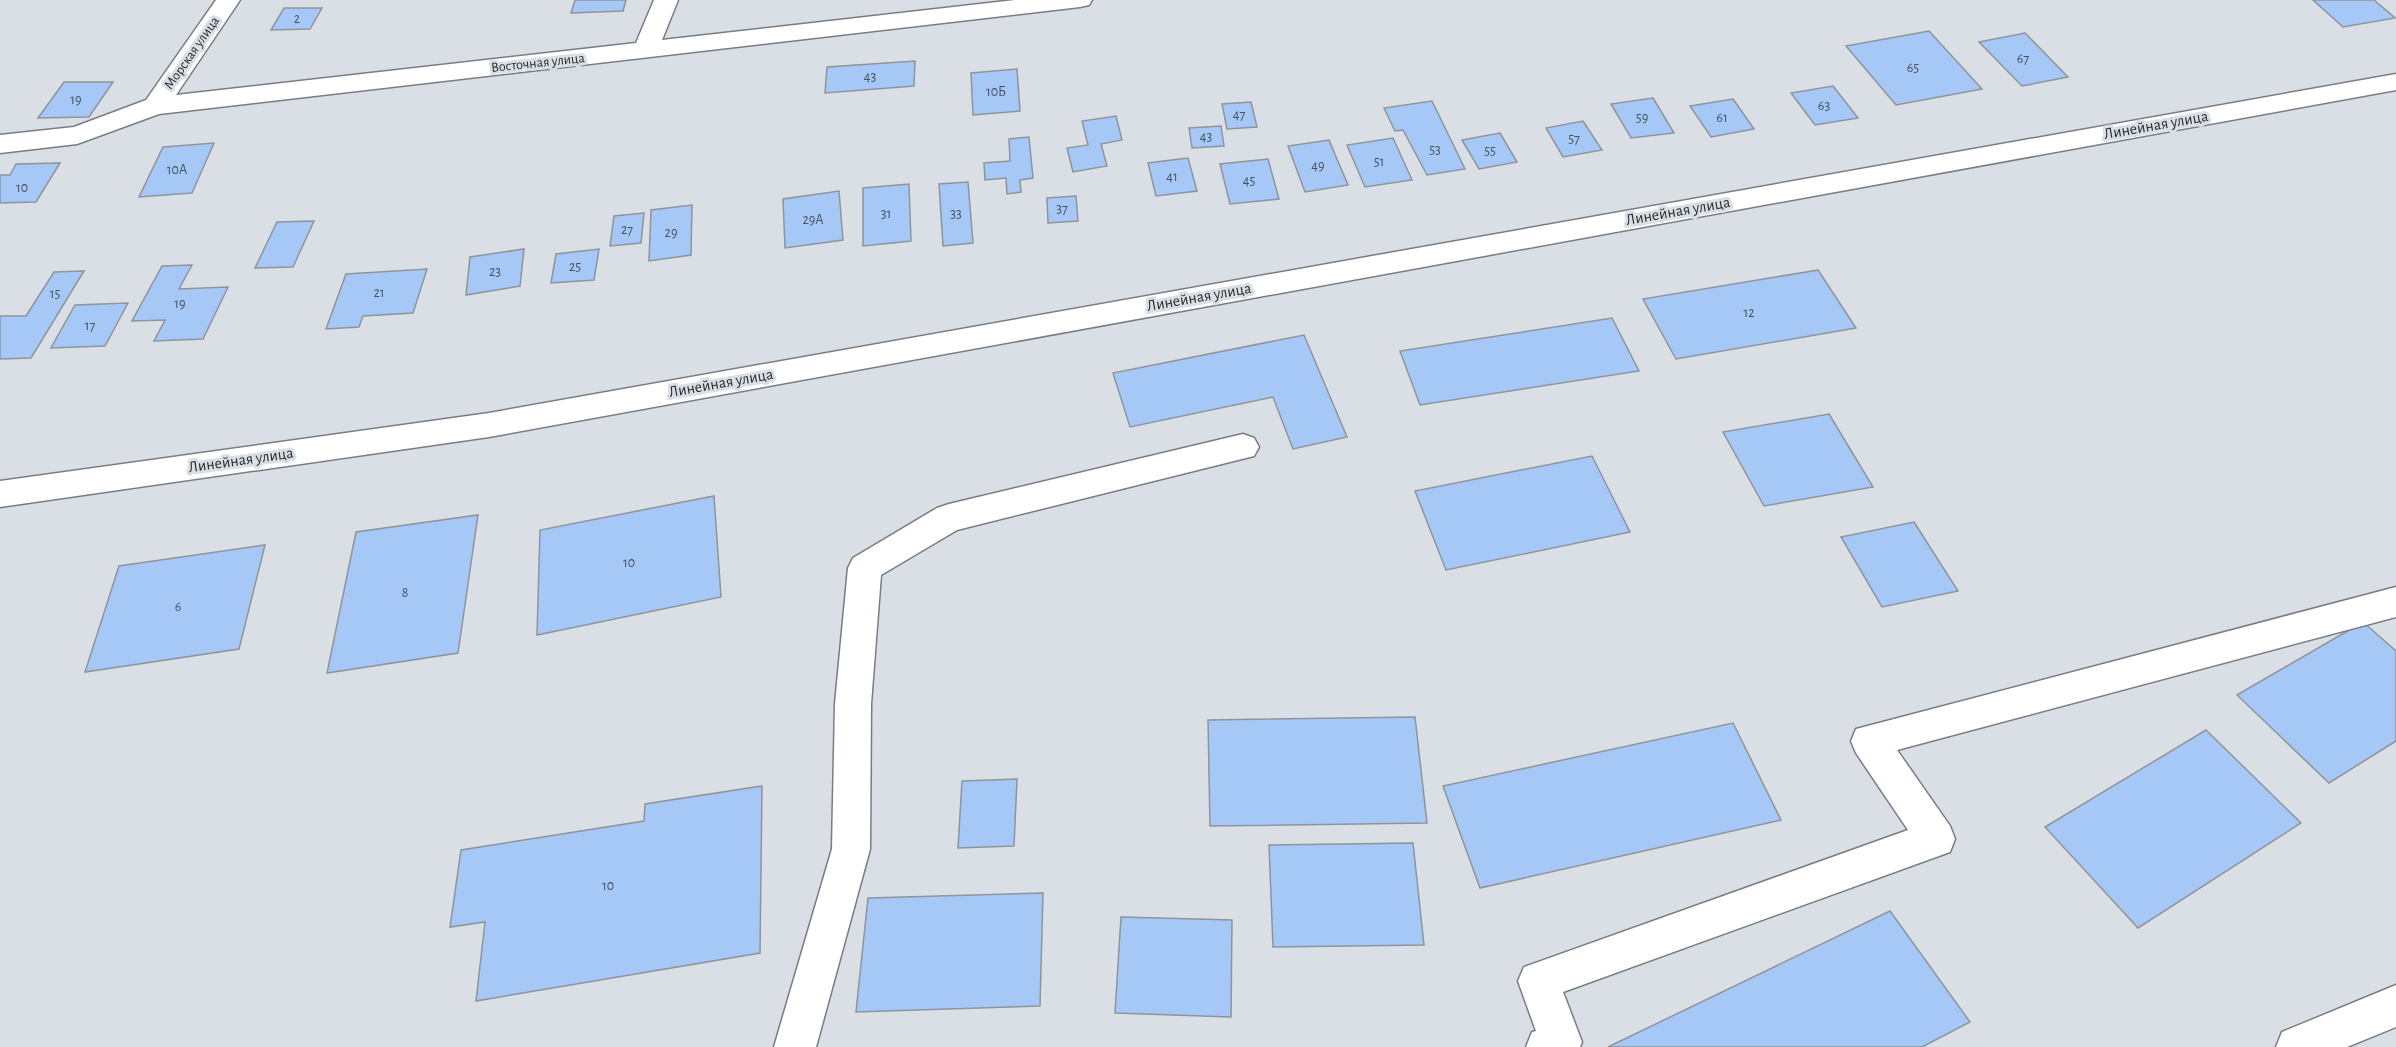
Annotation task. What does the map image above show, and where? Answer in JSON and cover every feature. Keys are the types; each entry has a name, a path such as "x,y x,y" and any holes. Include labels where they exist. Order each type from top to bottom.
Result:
{"street":[{"name":"Морская улица","path":"155,106 228,0"},
{"path":"645,51 666,0"},
{"name":"Восточная улица","path":"0,144 77,135 155,106 645,51 1020,4 1080,0"},
{"name":"Линейная улица","path":"0,494 489,425 2396,82"},
{"path":"795,1047 851,849 853,704 865,568 949,518 1244,447"},
{"path":"1547,1047 1561,1042 1538,981 1936,839 1869,741 2396,602"},
{"path":"2297,1047 2396,1006"}],"building":[{"path":"575,0 626,0 623,11 571,13"},
{"path":"2313,0 2374,0 2395,18 2343,27"},
{"path":"284,8 322,8 310,29 271,30"},
{"path":"1929,31 1982,89 1896,105 1846,46"},
{"path":"2025,33 2068,77 2022,86 1979,42"},
{"path":"915,61 914,86 825,93 827,67"},
{"path":"1017,69 1020,111 973,115 971,73"},
{"path":"64,82 113,82 89,117 38,118"},
{"path":"1833,86 1858,118 1815,125 1791,93"},
{"path":"1653,98 1674,133 1631,138 1611,104"},
{"path":"1733,99 1754,129 1711,137 1690,106"},
{"path":"1432,101 1465,169 1427,175 1403,130 1395,131 1384,108"},
{"path":"1251,102 1257,127 1227,129 1222,104"},
{"path":"1116,116 1122,140 1101,144 1107,166 1073,172 1067,148 1088,145 1082,121"},
{"path":"1583,121 1602,150 1563,157 1546,128"},
{"path":"1221,126 1224,146 1192,148 1189,128"},
{"path":"1500,133 1517,162 1479,169 1462,140"},
{"path":"1029,137 1033,178 1020,180 1021,192 1007,194 1006,178 985,180 984,163 1010,161 1009,139"},
{"path":"1393,138 1412,180 1365,187 1347,145"},
{"path":"1329,140 1348,185 1305,192 1288,146"},
{"path":"214,143 192,193 139,197 163,147"},
{"path":"1188,158 1197,191 1156,196 1148,163"},
{"path":"1268,159 1279,199 1230,204 1220,164"},
{"path":"60,163 36,202 0,203 0,175 10,175 16,164"},
{"path":"968,182 973,243 943,246 939,184"},
{"path":"909,184 911,241 863,246 863,188"},
{"path":"839,191 843,240 785,248 783,199"},
{"path":"1076,196 1078,221 1048,223 1047,198"},
{"path":"692,205 691,255 649,261 651,210"},
{"path":"644,213 641,243 610,246 614,216"},
{"path":"314,221 293,267 255,268 277,222"},
{"path":"524,249 520,286 466,295 470,257"},
{"path":"599,249 594,280 551,283 556,254"},
{"path":"192,265 179,289 228,287 203,339 154,341 165,320 132,321 162,266"},
{"path":"427,269 413,313 363,316 359,327 326,329 346,274"},
{"path":"1818,270 1856,328 1676,359 1643,299"},
{"path":"84,271 31,358 0,359 0,316 26,316 54,272"},
{"path":"128,303 105,346 51,348 75,305"},
{"path":"1612,318 1639,371 1420,405 1400,351"},
{"path":"1304,335 1347,437 1293,449 1273,397 1130,427 1113,373"},
{"path":"1829,414 1873,487 1764,506 1723,432"},
{"path":"1592,456 1630,532 1446,570 1415,491"},
{"path":"714,496 721,597 537,635 540,530"},
{"path":"478,515 458,653 327,673 356,532"},
{"path":"1914,522 1958,591 1882,607 1841,537"},
{"path":"265,545 239,649 85,672 119,566"},
{"path":"2363,622 2396,651 2396,741 2329,783 2237,695"},
{"path":"1415,717 1427,823 1210,826 1208,720"},
{"path":"1733,723 1781,820 1480,888 1443,786"},
{"path":"2206,730 2301,823 2138,928 2045,827"},
{"path":"1017,779 1014,846 958,848 962,781"},
{"path":"762,786 760,953 476,1001 485,922 450,927 461,850 644,821 645,804"},
{"path":"1413,843 1424,945 1273,947 1269,845"},
{"path":"1043,893 1040,1006 856,1012 868,898"},
{"path":"1890,911 1970,1022 1922,1047 1608,1047"},
{"path":"1121,917 1232,920 1231,1017 1115,1013"}]}
